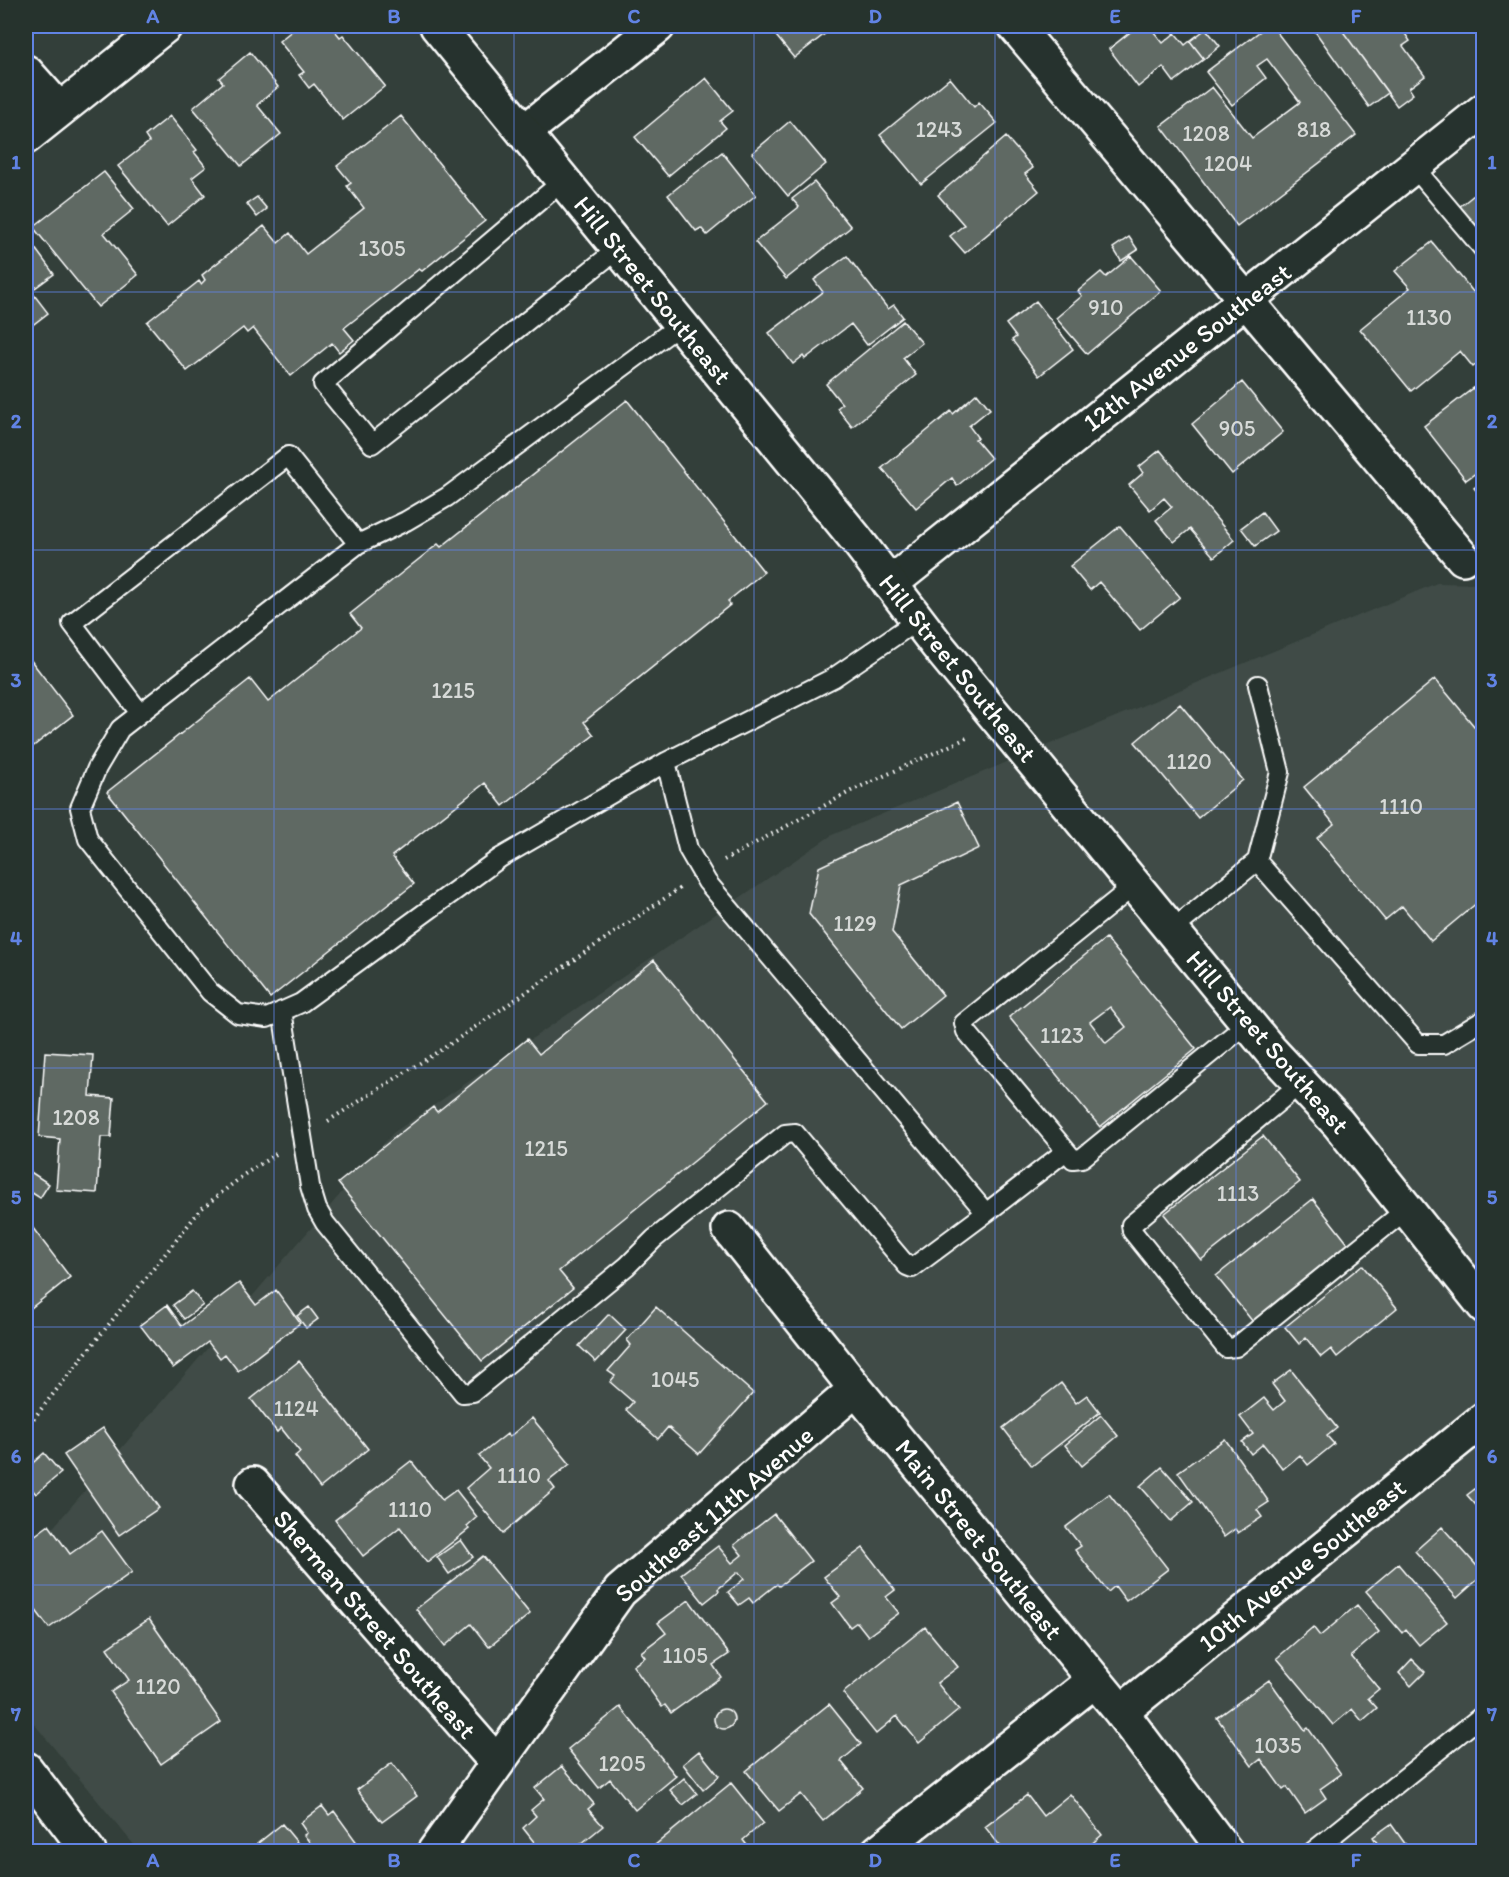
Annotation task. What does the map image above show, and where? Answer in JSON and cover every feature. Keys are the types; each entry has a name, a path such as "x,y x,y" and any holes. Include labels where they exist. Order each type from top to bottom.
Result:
{"street":[{"path":"26,137 165,26"},
{"name":"Hill Street Southeast","path":"438,26 856,539 1001,723 1248,1023 1338,1123 1484,1306"},
{"path":"524,132 658,26"},
{"path":"1015,26 1463,558"},
{"path":"26,72 59,110"},
{"name":"12th Avenue Southeast","path":"890,584 1484,110"},
{"name":"Main Street Southeast","path":"729,1229 856,1389 1121,1712 1226,1851"},
{"name":"Southeast 11th Avenue","path":"434,1851 620,1591 856,1389"},
{"name":"10th Avenue Southeast","path":"1121,1712 1484,1419"},
{"name":"Sherman Street Southeast","path":"253,1484 497,1763"},
{"path":"879,1851 1095,1680"},
{"path":"26,1769 89,1851"}],"lane":[{"path":"1413,166 1484,250"},
{"path":"564,180 323,384 372,444 619,248"},
{"path":"681,324 447,497 406,521 358,544 120,729 98,768 80,808 88,839 210,992 238,1014 267,1018 301,1003 500,858 666,762 833,678 918,620"},
{"path":"140,713 72,623 288,456 358,544"},
{"path":"1172,930 1257,861 1280,772 1258,685"},
{"path":"666,762 688,849 701,873 743,927 986,1213"},
{"path":"1257,861 1419,1044 1444,1044 1484,1020"},
{"path":"1135,885 964,1023 966,1031 1073,1159 1082,1158 1248,1023"},
{"path":"282,1011 310,1186 317,1209 325,1223 463,1393 473,1392 627,1266 654,1239 785,1134 795,1133 907,1266 912,1268 1066,1151"},
{"path":"1301,1083 1131,1225 1132,1231 1226,1348 1236,1347 1407,1209"},
{"path":"1312,1851 1484,1714"}],"path":[{"path":"26,1428 201,1209 245,1174 447,1046 701,873 853,790 1001,723"}],"shaded area":[{"path":"1437,583 1483,584 1483,1851 139,1851 26,1714 26,1559 393,1133 832,835"}],"building":[{"path":"298,26 331,26 340,37 343,35 385,86 343,120 314,84 309,88 299,75 304,72 279,41"},
{"path":"780,26 835,26 794,58 772,31"},
{"path":"1138,26 1149,26 1163,43 1175,33 1185,45 1190,41 1204,59 1174,82 1163,67 1138,87 1109,49"},
{"path":"1267,26 1272,26 1356,135 1237,226 1161,126 1212,87 1252,138 1300,102 1267,59 1257,66 1266,78 1232,105 1206,72"},
{"path":"1321,26 1339,26 1388,93 1369,107 1314,30"},
{"path":"1339,26 1400,26 1410,41 1403,46 1425,76 1409,88 1413,94 1397,106"},
{"path":"1206,29 1220,46 1204,59 1190,41"},
{"path":"250,52 278,87 257,105 281,134 241,166 193,108 223,83 219,78"},
{"path":"706,78 733,111 720,121 726,128 668,176 635,137"},
{"path":"950,78 974,107 979,102 997,123 921,184 880,135"},
{"path":"170,116 197,150 194,152 206,167 192,178 205,195 167,226 118,166 149,142 145,136"},
{"path":"401,116 485,221 344,328 354,340 339,352 332,343 291,376 253,328 247,333 243,328 187,371 147,322 199,281 201,284 205,280 202,275 264,226 278,243 290,233 306,254 364,208 347,186 351,183 337,166"},
{"path":"790,121 826,164 788,196 752,153"},
{"path":"1006,137 1033,168 1025,174 1039,191 965,253 950,236 964,225 938,195"},
{"path":"722,152 756,195 707,235 701,228 696,231 668,195"},
{"path":"104,172 134,209 104,233 138,275 98,307 33,227"},
{"path":"814,182 851,227 786,279 755,242 799,207 792,199"},
{"path":"1484,187 1484,238 1459,207"},
{"path":"257,197 267,209 257,217 247,204"},
{"path":"26,236 54,274 31,291 48,313 26,330"},
{"path":"1129,237 1138,250 1121,261 1113,248"},
{"path":"1432,242 1484,305 1484,358 1473,367 1460,351 1411,391 1360,329 1410,288 1395,271"},
{"path":"847,256 888,309 894,305 903,317 867,345 851,324 805,359 803,356 793,364 769,333 823,292 814,280"},
{"path":"1131,256 1161,291 1087,354 1056,318 1082,296 1078,291 1101,272 1106,277"},
{"path":"1036,301 1073,349 1039,376 1012,340 1016,337 1006,324"},
{"path":"903,321 922,343 903,358 916,375 852,427 837,408 842,404 826,384"},
{"path":"1484,380 1484,467 1466,480 1424,426"},
{"path":"1242,382 1283,432 1232,474 1192,424"},
{"path":"977,393 990,409 969,426 978,438 975,439 991,458 957,486 952,478 916,508 882,468 951,411 953,414"},
{"path":"627,400 764,572 728,601 730,605 584,722 594,735 503,806 485,783 392,856 414,884 270,998 107,792 250,679 268,702 361,628 350,614 438,544 441,547"},
{"path":"1160,450 1234,540 1214,557 1190,529 1174,542 1156,520 1172,507 1164,498 1150,510 1129,485 1143,473 1139,467"},
{"path":"1484,481 1484,500 1474,488"},
{"path":"1262,512 1276,531 1255,546 1241,528"},
{"path":"1120,526 1180,597 1140,630 1099,582 1090,590 1070,566"},
{"path":"26,654 73,715 26,752"},
{"path":"1435,679 1484,738 1484,897 1431,941 1402,906 1385,920 1317,838 1334,824 1304,787"},
{"path":"1180,704 1243,780 1198,818 1135,742"},
{"path":"957,802 979,848 901,885 892,932 943,995 901,1029 809,914 819,867"},
{"path":"1106,938 1196,1049 1100,1127 1009,1017","holes":["1110,1007 1126,1027 1106,1043 1090,1022"]},
{"path":"654,960 768,1101 559,1271 573,1288 482,1361 338,1183 433,1107 437,1112 527,1039 539,1054"},
{"path":"45,1052 93,1055 90,1096 114,1098 111,1137 101,1137 97,1193 56,1190 60,1139 39,1137"},
{"path":"1263,1136 1300,1182 1201,1260 1164,1214"},
{"path":"26,1169 49,1184 40,1198 26,1189"},
{"path":"1313,1199 1349,1245 1253,1322 1216,1276"},
{"path":"26,1219 70,1277 26,1312"},
{"path":"1362,1265 1397,1308 1337,1357 1331,1349 1321,1357 1306,1338 1299,1344 1285,1327"},
{"path":"239,1283 256,1305 276,1290 300,1323 238,1371 225,1354 220,1358 208,1342 173,1368 140,1325 167,1305 182,1326"},
{"path":"192,1291 203,1305 184,1319 173,1305"},
{"path":"309,1307 318,1319 306,1328 297,1316"},
{"path":"656,1307 753,1393 699,1454 668,1427 658,1439 626,1410 633,1402 610,1382 615,1376 608,1371 631,1345 627,1340"},
{"path":"609,1314 626,1330 596,1362 579,1346"},
{"path":"299,1361 368,1449 320,1488 295,1456 300,1452 281,1428 277,1432 251,1399"},
{"path":"1291,1370 1337,1428 1327,1436 1334,1444 1308,1465 1300,1455 1283,1469 1263,1444 1251,1454 1242,1442 1253,1434 1240,1417 1264,1398 1274,1410 1285,1401 1272,1384"},
{"path":"1061,1383 1076,1403 1087,1395 1100,1412 1032,1466 1003,1428"},
{"path":"1101,1415 1118,1436 1082,1466 1065,1445"},
{"path":"532,1418 570,1464 549,1481 555,1489 503,1533 466,1488 489,1468 479,1456 507,1434 509,1437"},
{"path":"103,1428 159,1508 119,1535 64,1455"},
{"path":"1225,1439 1269,1502 1257,1510 1262,1517 1238,1533 1235,1529 1224,1537 1178,1472"},
{"path":"44,1453 61,1473 36,1494 26,1482 26,1469"},
{"path":"411,1461 442,1500 456,1490 477,1517 467,1526 469,1529 427,1562 400,1527 363,1556 335,1520"},
{"path":"1162,1467 1193,1502 1171,1521 1140,1486"},
{"path":"1484,1482 1484,1514 1467,1495"},
{"path":"1109,1494 1168,1569 1126,1601 1115,1586 1108,1592 1075,1550 1081,1546 1066,1527"},
{"path":"774,1514 811,1561 753,1603 749,1598 739,1605 728,1592 744,1579 738,1572 704,1603 681,1574 718,1546 732,1563 742,1555 734,1545"},
{"path":"49,1525 70,1554 102,1531 132,1572 49,1628 26,1597 26,1532 30,1539"},
{"path":"1442,1527 1484,1574 1457,1598 1415,1551"},
{"path":"461,1540 473,1557 449,1574 437,1557"},
{"path":"863,1548 895,1590 886,1597 899,1613 868,1636 857,1622 850,1627 832,1603 840,1597 824,1577"},
{"path":"483,1556 530,1614 489,1647 471,1624 445,1646 416,1609"},
{"path":"1398,1564 1447,1622 1419,1645 1406,1629 1402,1633 1366,1591"},
{"path":"689,1600 729,1654 713,1665 721,1677 671,1713 665,1705 662,1707 633,1666 645,1657 641,1652 666,1633 658,1623"},
{"path":"1357,1605 1379,1632 1351,1656 1379,1689 1368,1698 1377,1708 1362,1721 1352,1709 1333,1725 1277,1658 1313,1627 1320,1636"},
{"path":"149,1619 221,1722 161,1764 111,1692 129,1680 107,1648"},
{"path":"925,1627 958,1667 937,1683 959,1710 919,1743 897,1716 876,1734 843,1693"},
{"path":"1412,1659 1425,1672 1411,1686 1399,1673"},
{"path":"1269,1680 1305,1730 1308,1728 1341,1774 1320,1789 1326,1798 1305,1813 1287,1787 1283,1790 1261,1759 1252,1766 1217,1718"},
{"path":"829,1704 861,1744 841,1761 863,1788 823,1821 801,1794 779,1811 746,1771"},
{"path":"620,1707 676,1776 635,1810 610,1779 599,1788 568,1749"},
{"path":"720,1709 728,1709 734,1715 734,1723 728,1729 720,1729 714,1723 714,1715"},
{"path":"699,1751 719,1776 703,1790 683,1764"},
{"path":"392,1763 417,1796 382,1822 357,1790"},
{"path":"562,1766 594,1804 588,1809 603,1826 571,1852 542,1852 523,1828 536,1816 531,1810 544,1799 535,1788"},
{"path":"684,1778 697,1794 683,1805 670,1790"},
{"path":"731,1783 763,1823 743,1840 752,1852 650,1852 649,1850"},
{"path":"1070,1794 1102,1835 1082,1852 1005,1852 985,1827 1027,1795 1043,1816"},
{"path":"322,1806 329,1815 334,1811 358,1844 347,1852 317,1852 304,1835 307,1833 300,1823"},
{"path":"282,1824 305,1852 247,1852"},
{"path":"1391,1824 1411,1852 1383,1852 1373,1837"}]}
